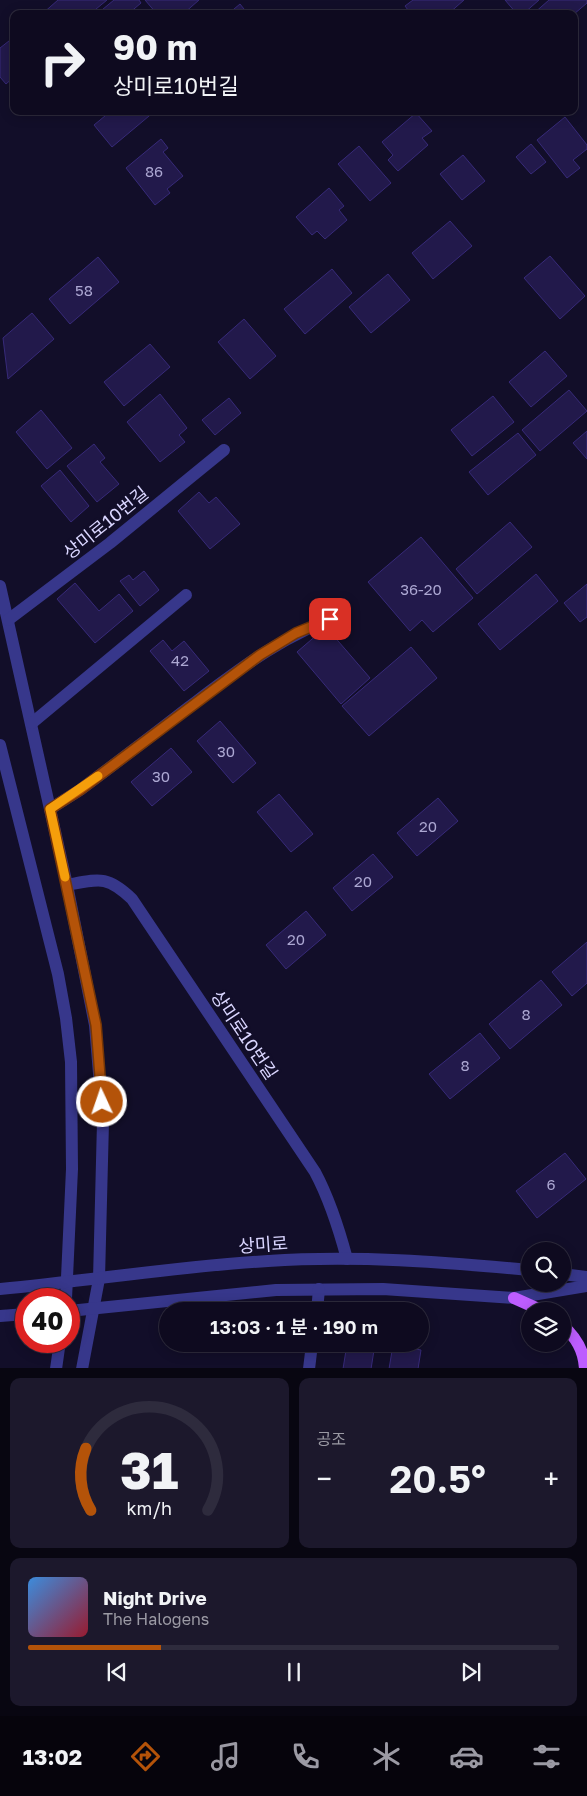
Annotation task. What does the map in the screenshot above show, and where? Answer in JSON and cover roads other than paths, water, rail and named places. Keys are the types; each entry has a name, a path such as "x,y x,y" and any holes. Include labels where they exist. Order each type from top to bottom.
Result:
{"main road":[{"path":"514,1298 523,1302"},
{"path":"571,1335 578,1343 584,1355 585,1368"}],"street":[{"name":"상미로10번길","path":"8,620 110,543 224,450"},
{"path":"0,586 32,723 96,1025 101,1083 103,1168 99,1279 82,1368"},
{"path":"32,723 186,595"},
{"path":"50,809 80,790 260,655 296,633 343,615"},
{"path":"0,745 58,974 66,1018 72,1112 72,1178 67,1288"},
{"name":"상미로10번길","path":"67,885 93,880 114,883 132,899 315,1172 327,1194 347,1259"},
{"name":"상미로","path":"0,1289 267,1261 347,1259 434,1262 521,1269"},
{"path":"571,1275 587,1277"},
{"path":"80,1310 248,1292 383,1289 514,1298 587,1286"},
{"path":"318,1302 320,1289"},
{"path":"0,1316 15,1315"},
{"path":"309,1368 311,1352"},
{"path":"56,1368 58,1353"}]}
